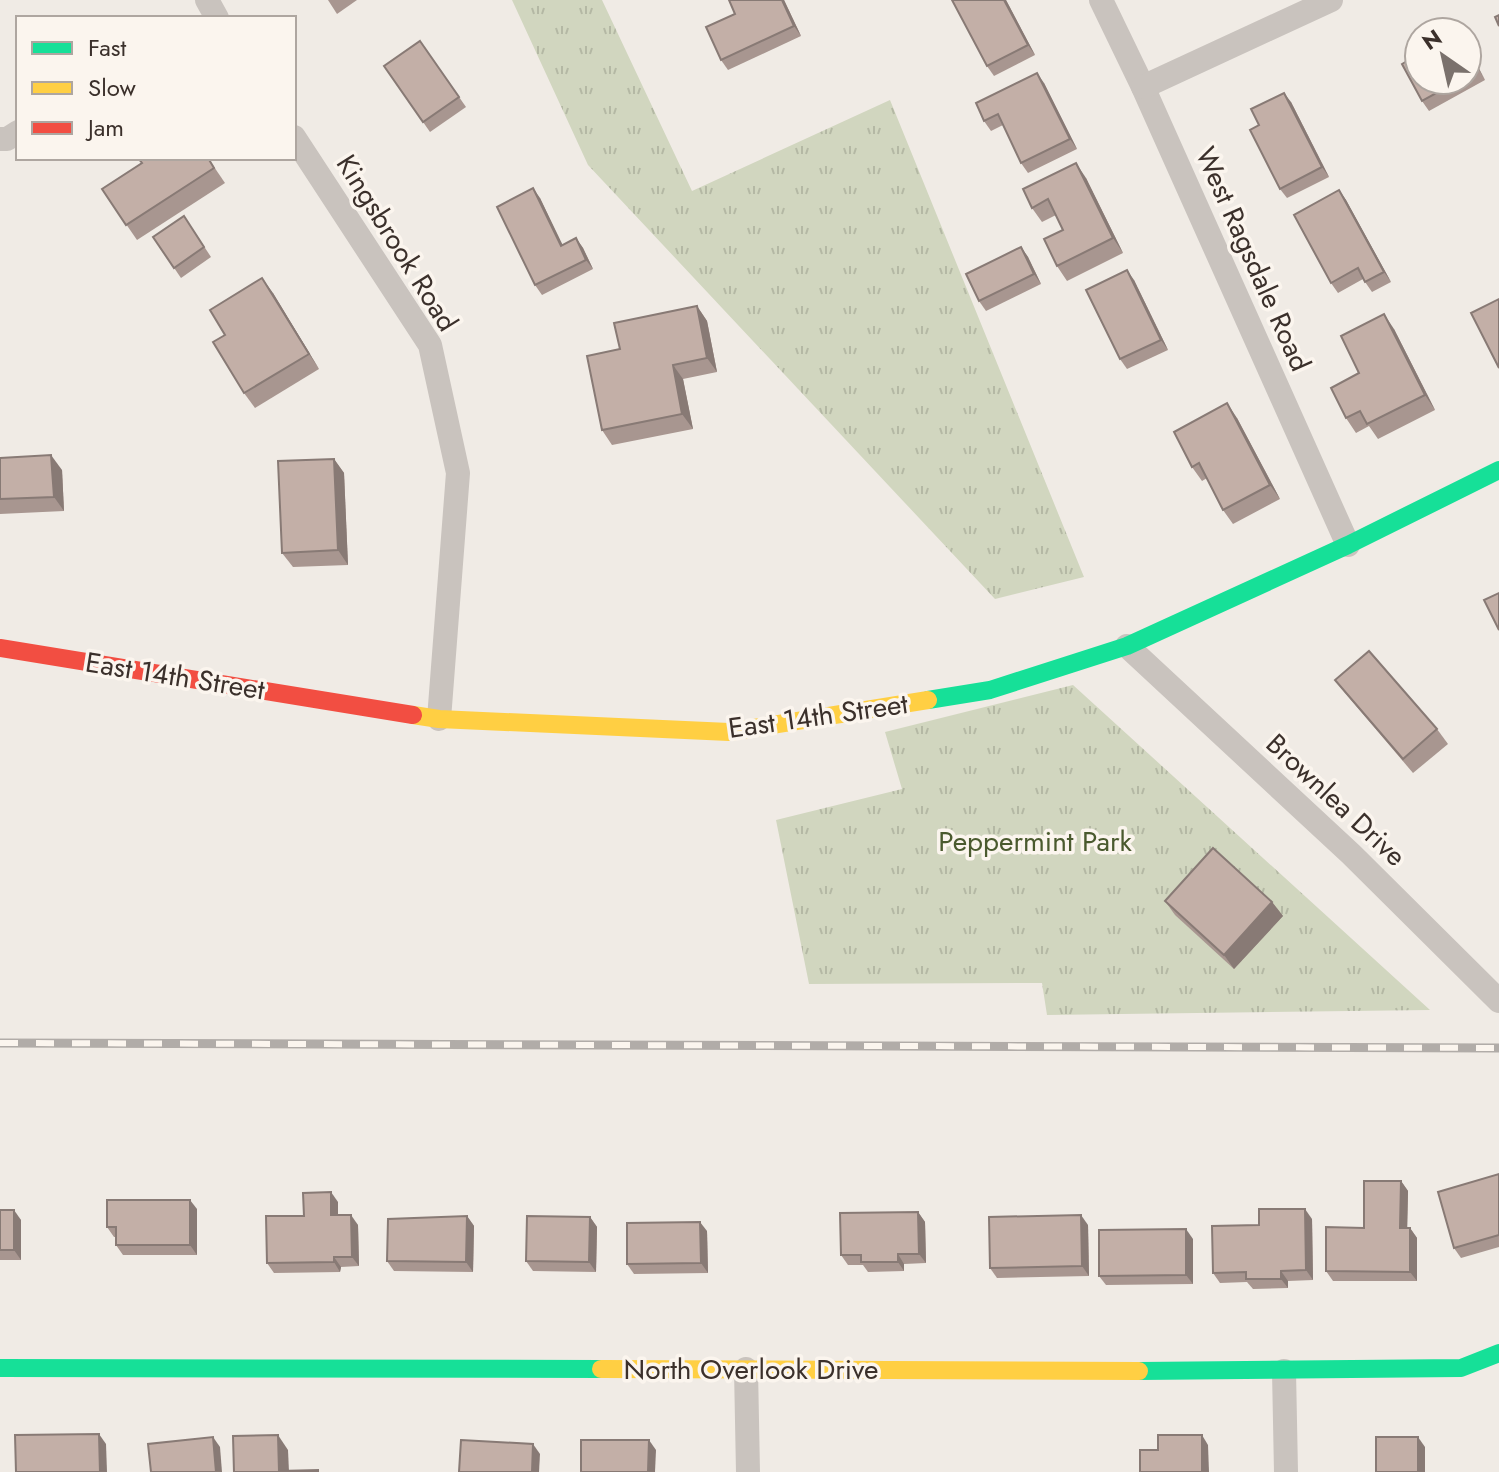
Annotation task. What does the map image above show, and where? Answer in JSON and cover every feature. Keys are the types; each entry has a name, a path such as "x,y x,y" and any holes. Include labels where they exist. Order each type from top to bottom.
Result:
{"street":[{"name":"West Ragsdale Road","path":"1101,0 1348,545"},
{"path":"1143,87 1331,0"},
{"name":"Kingsbrook Road","path":"296,140 430,345 458,473 439,719"},
{"name":"East 14th Street","path":"0,648 439,719 729,732 990,690 1127,646 1348,545 1499,470"},
{"name":"Brownlea Drive","path":"1127,646 1351,854 1499,1001"},
{"name":"North Overlook Drive","path":"0,1368 1284,1371 1461,1368 1499,1353"},
{"path":"746,1369 748,1472"},
{"path":"1284,1371 1286,1472"}],"green space":[{"path":"512,0 602,0 692,191 890,100 1084,577 995,599 588,165"},
{"name":"Peppermint Park","path":"1073,685 1430,1010 1047,1015 1042,983 809,984 776,820 902,789 885,732"}],"building":[{"path":"729,0 782,0 794,26 721,60 706,27 735,14"},
{"path":"952,0 1004,0 1028,45 987,66"},
{"path":"420,41 459,97 423,122 384,66"},
{"path":"1037,73 1070,139 1021,163 998,114 984,121 976,103"},
{"path":"1284,93 1322,167 1280,189 1250,130 1259,125 1251,109"},
{"path":"140,160 209,160 214,168 126,225 102,189 142,163"},
{"path":"1076,163 1113,238 1057,266 1044,239 1063,230 1048,199 1032,208 1023,189"},
{"path":"533,188 561,246 576,238 586,260 535,285 497,207"},
{"path":"1339,190 1384,272 1365,282 1358,268 1331,283 1294,215"},
{"path":"184,216 204,247 174,268 153,237"},
{"path":"1021,247 1034,274 979,301 966,274"},
{"path":"1127,270 1161,340 1120,359 1086,290"},
{"path":"262,278 309,354 244,393 213,342 225,335 210,310"},
{"path":"1499,299 1499,368 1471,313"},
{"path":"697,306 707,358 673,365 682,414 602,430 587,356 620,349 614,323"},
{"path":"1384,314 1425,395 1367,424 1360,411 1346,418 1331,388 1359,373 1341,336"},
{"path":"1227,403 1270,485 1223,510 1199,463 1192,467 1174,432"},
{"path":"51,455 54,497 0,499 0,458"},
{"path":"334,459 338,550 282,553 278,461"},
{"path":"1499,593 1499,630 1484,600"},
{"path":"1369,651 1437,729 1403,759 1335,680"},
{"path":"1213,848 1272,902 1224,955 1165,901"},
{"path":"1499,1174 1499,1235 1454,1248 1438,1192"},
{"path":"1364,1181 1401,1181 1400,1228 1410,1228 1410,1272 1326,1271 1326,1227 1364,1228"},
{"path":"331,1192 331,1215 351,1215 352,1257 334,1257 334,1262 267,1263 266,1216 304,1216 303,1193"},
{"path":"107,1200 190,1200 190,1245 116,1245 116,1227 107,1227"},
{"path":"1259,1209 1305,1209 1306,1270 1281,1271 1281,1279 1246,1279 1246,1272 1213,1273 1212,1226 1259,1225"},
{"path":"0,1210 14,1210 14,1250 0,1250"},
{"path":"918,1212 919,1254 898,1254 898,1262 861,1262 861,1255 841,1255 840,1213"},
{"path":"1081,1215 1082,1266 990,1268 989,1217"},
{"path":"467,1216 466,1262 387,1261 388,1219"},
{"path":"527,1216 590,1217 589,1262 526,1261"},
{"path":"700,1222 701,1263 627,1264 627,1223"},
{"path":"1186,1229 1186,1275 1099,1276 1099,1230"},
{"path":"99,1434 100,1472 16,1472 15,1435"},
{"path":"278,1435 279,1471 318,1472 234,1472 233,1436"},
{"path":"1158,1435 1202,1435 1202,1472 1140,1472 1140,1450 1158,1450"},
{"path":"213,1437 216,1472 151,1472 148,1444"},
{"path":"1376,1437 1418,1437 1418,1472 1376,1472"},
{"path":"461,1440 533,1444 532,1472 459,1472"},
{"path":"581,1440 649,1440 648,1472 581,1472"}],"railway":[{"path":"0,1043 1499,1048"}],"traffic: fast":[{"path":"928,700 990,690 1127,646 1348,545 1499,470"},
{"path":"1139,1371 1461,1368 1499,1353"},
{"path":"0,1368 601,1369"}],"traffic: slow":[{"path":"413,715 439,719 729,732 928,700"},
{"path":"601,1369 1139,1371"}],"traffic: jam":[{"path":"0,648 413,715"}]}
